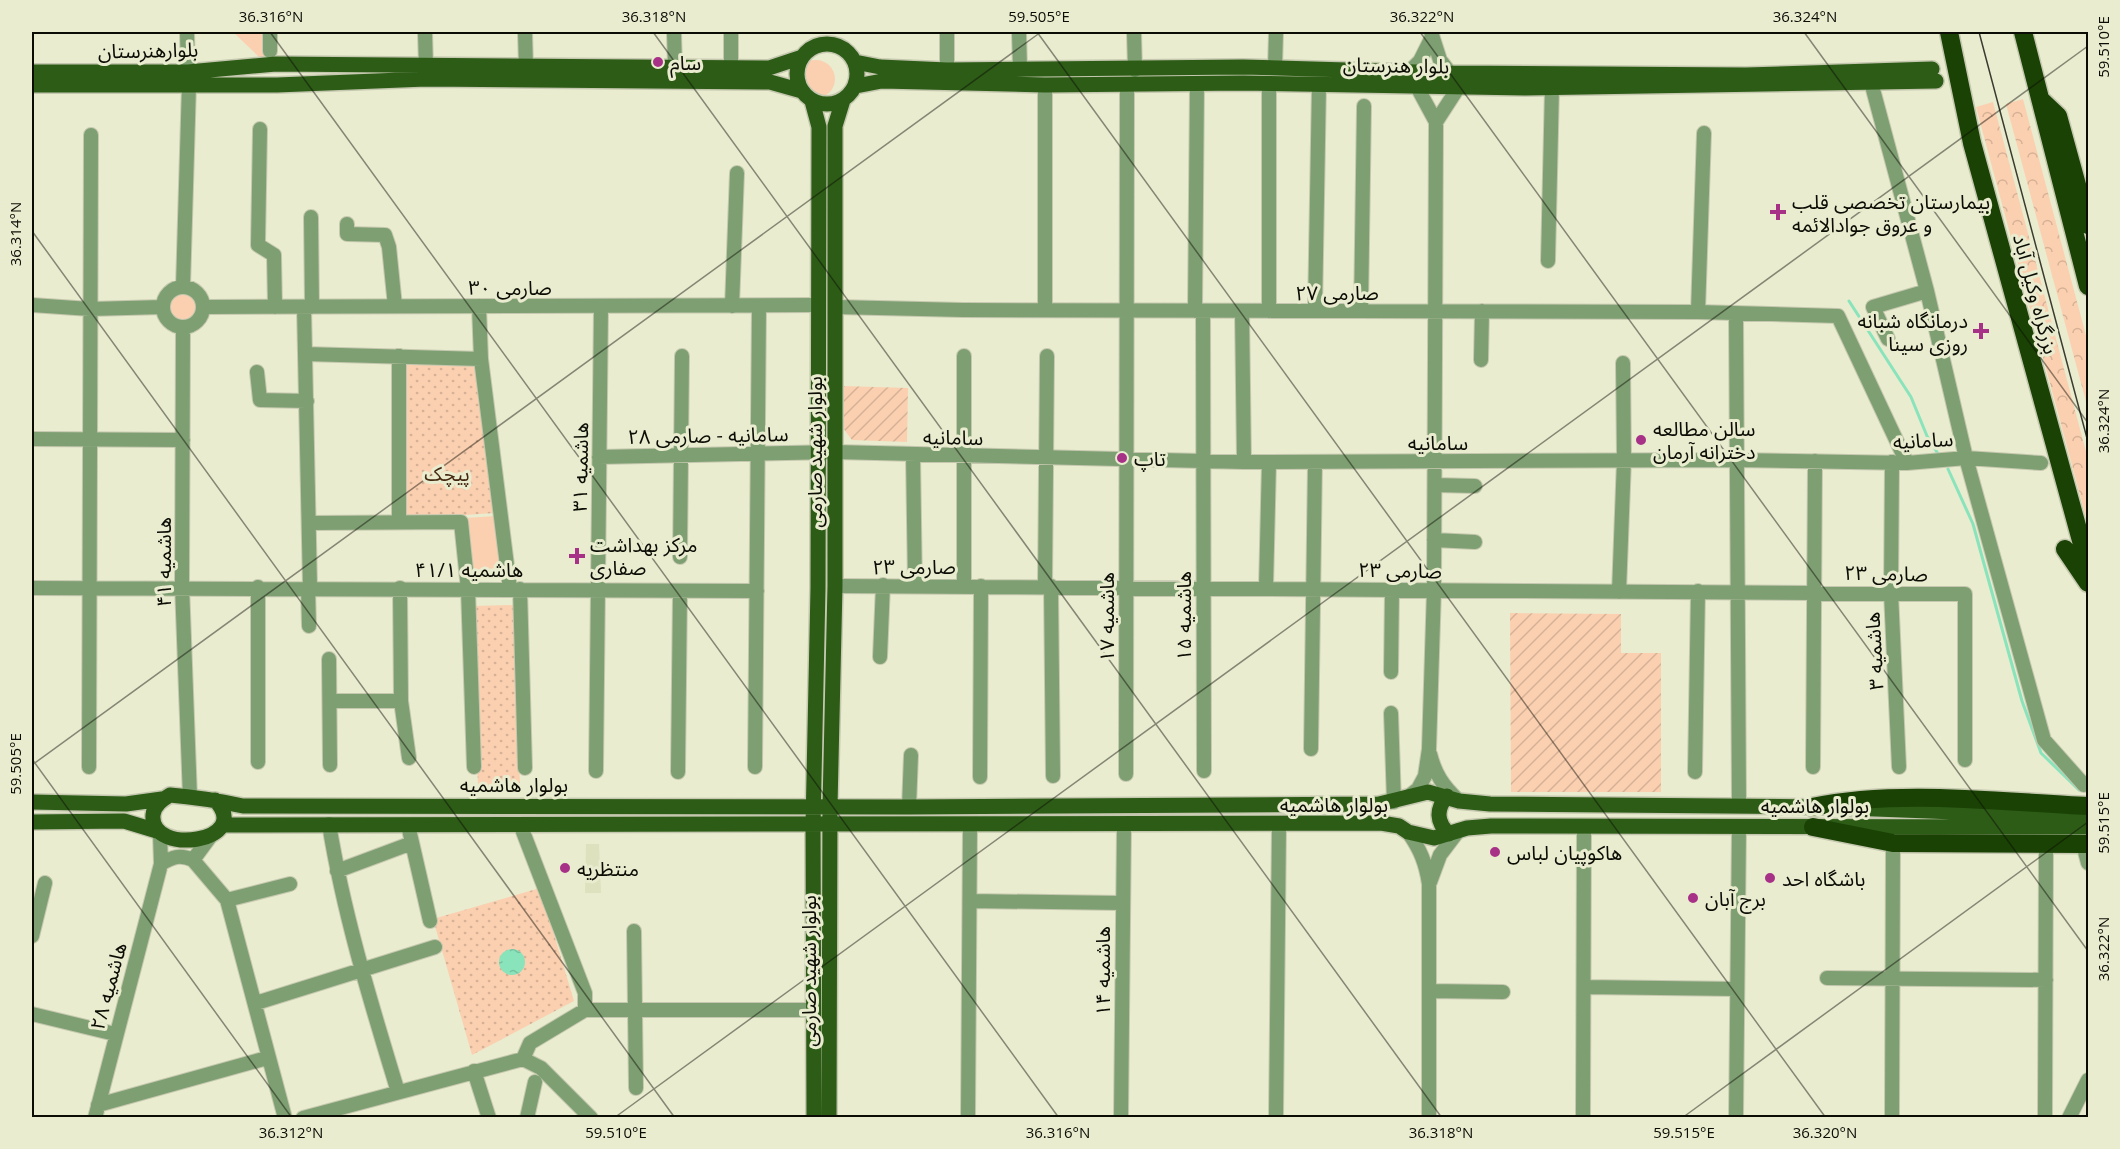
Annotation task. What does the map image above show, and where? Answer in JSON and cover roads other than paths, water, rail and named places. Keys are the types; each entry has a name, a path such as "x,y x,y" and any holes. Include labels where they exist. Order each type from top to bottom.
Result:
{"highway":[{"name":"بزرگراه وکیل آباد","path":"1949,32 1972,143 2088,566"},
{"path":"2023,32 2088,286"},
{"path":"2040,99 2058,116 2085,201 2088,225"},
{"path":"1983,243 1991,214"},
{"path":"2008,328 2034,368"},
{"path":"2065,549 2088,583"},
{"path":"1812,807 1849,799 1966,800 2088,806"},
{"path":"1814,827 1893,843 2046,843 2087,838"}],"main road":[{"path":"816,32 797,74 807,96 828,105 843,100 856,86 858,78 855,62 843,48 839,32"},
{"path":"807,53 828,44 843,48"},
{"name":"بلوارهنرستان","path":"32,85 188,79 273,57 426,67 769,68 807,53"},
{"path":"273,57 277,85"},
{"name":"بلوار هنرستان","path":"855,62 880,67 947,70 1275,68 1413,79 1458,88 1525,80 1746,75 1934,75 1871,82 1552,87 1525,80 1450,74 1413,79 1318,85 1243,83 1045,85 882,81 856,86"},
{"path":"1243,68 1243,83"},
{"name":"بلوارهنرستان","path":"32,72 277,85 426,79 770,82 807,96"},
{"name":"بولوار شهید صارمی","path":"807,96 819,127 813,1010 821,1084 829,1118"},
{"name":"بولوار شهید صارمی","path":"814,1118 821,1084 830,825 835,586 835,126 843,100"},
{"name":"بولوار هاشمیه","path":"215,800 252,806 504,804 909,807 1178,805 1401,800 1428,792 1490,804 1812,807 2012,820"},
{"path":"32,822 124,821 158,832 168,840 210,837 223,825 221,807 215,800 170,795 155,807 153,816 158,832"},
{"path":"1453,798 1439,811 1439,819 1454,832"},
{"path":"32,802 126,804 162,800"},
{"path":"504,804 504,825"},
{"path":"1178,805 1178,825"},
{"path":"2012,820 2088,817"},
{"path":"2012,820 2087,838"},
{"name":"بولوار هاشمیه","path":"223,825 1279,825 1381,823 1399,826 1408,832 1434,838 1491,825 1814,827 2012,820"}],"street":[{"path":"183,287 188,32"},
{"path":"270,32 273,57"},
{"path":"425,32 426,67"},
{"path":"525,32 526,67"},
{"path":"674,32 675,67"},
{"path":"731,32 731,68"},
{"path":"947,32 947,70"},
{"path":"1019,32 1020,69"},
{"path":"1134,32 1135,70"},
{"path":"1275,68 1276,32"},
{"path":"1431,35 1440,60 1450,74"},
{"path":"1391,713 1401,800 1418,789 1425,776 1429,749 1434,589 1436,122 1413,79 1431,35"},
{"path":"1871,82 1927,291 1966,458 2044,740 2084,785"},
{"name":"هاشمیه ۱۵","path":"1197,84 1203,461 1204,771"},
{"path":"1269,84 1269,311"},
{"path":"1045,85 1045,310"},
{"name":"هاشمیه ۱۷","path":"1126,774 1127,85"},
{"path":"1315,311 1318,85"},
{"path":"1548,261 1552,87"},
{"path":"1436,122 1458,88"},
{"path":"1361,311 1364,106"},
{"path":"260,129 258,244 274,255 275,307"},
{"path":"1698,312 1704,133"},
{"path":"89,767 91,135"},
{"path":"732,306 737,173"},
{"path":"309,626 305,354 311,217"},
{"path":"347,224 347,234 385,235 389,247 395,306"},
{"path":"183,287 197,293 203,307 197,321 183,327 169,321 163,307 169,293 183,287"},
{"path":"1888,339 1872,307 1927,291"},
{"path":"32,305 90,309 163,307"},
{"name":"صارمی ۳۰","path":"203,307 818,305"},
{"path":"479,306 481,359 515,589 525,768"},
{"name":"هاشمیه ۳۱","path":"596,771 601,306"},
{"path":"755,767 759,306"},
{"name":"صارمی ۲۷","path":"836,307 1199,311 1698,312 1736,315 1838,316 1907,462"},
{"path":"1242,311 1244,462"},
{"path":"1481,360 1482,311"},
{"path":"1736,315 1735,460 1739,805"},
{"name":"هاشمیه ۴۱","path":"183,327 182,586 190,797"},
{"path":"305,354 481,359"},
{"path":"399,356 399,522"},
{"path":"680,557 682,356"},
{"path":"964,356 964,585"},
{"path":"1047,356 1046,557 1053,776"},
{"path":"1619,592 1624,460 1623,363"},
{"path":"257,372 260,400 307,401"},
{"path":"32,439 183,440"},
{"name":"سامانیه","path":"835,452 1244,462 1735,460 1907,462 1966,458 2041,463"},
{"name":"سامانیه - صارمی ۲۸","path":"599,457 758,456 835,452"},
{"path":"913,455 915,585"},
{"path":"1813,767 1815,461"},
{"path":"1266,588 1269,462"},
{"path":"1311,749 1315,462"},
{"name":"هاشمیه ۳","path":"1892,462 1891,592 1899,767"},
{"path":"1435,485 1475,486"},
{"path":"309,522 461,522 468,589 474,767"},
{"path":"1434,540 1475,542"},
{"path":"880,657 883,585"},
{"name":"صارمی ۲۳","path":"835,586 964,585 1965,594 1965,760"},
{"name":"هاشمیه ۴۱/۱","path":"32,588 182,586 757,591"},
{"path":"980,777 981,586"},
{"path":"258,587 258,762"},
{"path":"400,588 401,701 409,758"},
{"path":"1392,589 1392,672"},
{"path":"678,772 680,591"},
{"path":"1695,772 1698,591"},
{"path":"329,659 330,765"},
{"path":"330,701 401,701"},
{"path":"1429,749 1434,769 1453,798"},
{"path":"909,807 911,755"},
{"path":"329,824 337,871 361,970 398,1092"},
{"path":"520,824 585,993 585,1010"},
{"path":"408,825 429,921"},
{"path":"968,1118 970,825"},
{"name":"هاشمیه ۱۴","path":"1121,1118 1124,825"},
{"path":"1276,1118 1279,825"},
{"path":"1583,1118 1584,826"},
{"path":"1736,1118 1739,826"},
{"name":"هاشمیه ۲۸","path":"97,1111 161,864 158,832"},
{"path":"1408,832 1423,856 1429,884 1429,1118"},
{"path":"1429,884 1440,855 1454,832"},
{"path":"193,860 210,837"},
{"path":"2087,838 2088,863"},
{"path":"337,871 412,843"},
{"path":"1892,1118 1893,843"},
{"path":"2045,1118 2046,843"},
{"path":"161,864 173,857 185,856 193,860 227,900 256,1003 267,1058 285,1118"},
{"path":"32,936 45,883"},
{"path":"227,900 290,884"},
{"path":"970,901 1122,903"},
{"path":"634,932 637,1010 636,1088"},
{"path":"256,1003 435,947"},
{"path":"1827,978 2046,980"},
{"path":"1584,987 1737,989"},
{"path":"1429,991 1503,992"},
{"path":"523,1059 530,1043 585,1010 813,1010"},
{"path":"32,1014 116,1034"},
{"path":"97,1111 267,1058"},
{"path":"303,1118 523,1059 542,1068 591,1118"},
{"path":"474,1071 489,1118"},
{"path":"2069,1118 2088,1080"},
{"path":"527,1118 535,1082"}],"water":[{"path":"512,949 521,953 525,962 521,971 512,975 503,971 499,962 503,953"}],"waterway":[{"path":"1849,301 1911,397 1927,436 1940,457"},
{"path":"1948,469 1973,524 2022,701 2041,753 2079,790"}],"tram line":[{"path":"1979,32 2088,442"}],"place":[{"name":"سام","path":"658,62"},
{"name":"بیمارستان تخصصی قلب و عروق جوادالائمه","path":"1778,212"},
{"name":"درمانگاه شبانه روزی سینا","path":"1981,331"},
{"name":"سالن مطالعه دخترانه آرمان","path":"1641,440"},
{"name":"تاپ","path":"1122,458"},
{"name":"مرکز بهداشت صفاری","path":"577,556"},
{"name":"هاکوپیان لباس","path":"1495,852"},
{"name":"منتظریه","path":"565,868"},
{"name":"باشگاه احد","path":"1770,878"},
{"name":"برج آبان","path":"1693,898"}],"park label":[{"name":"پیچک","path":"447,473"}]}
